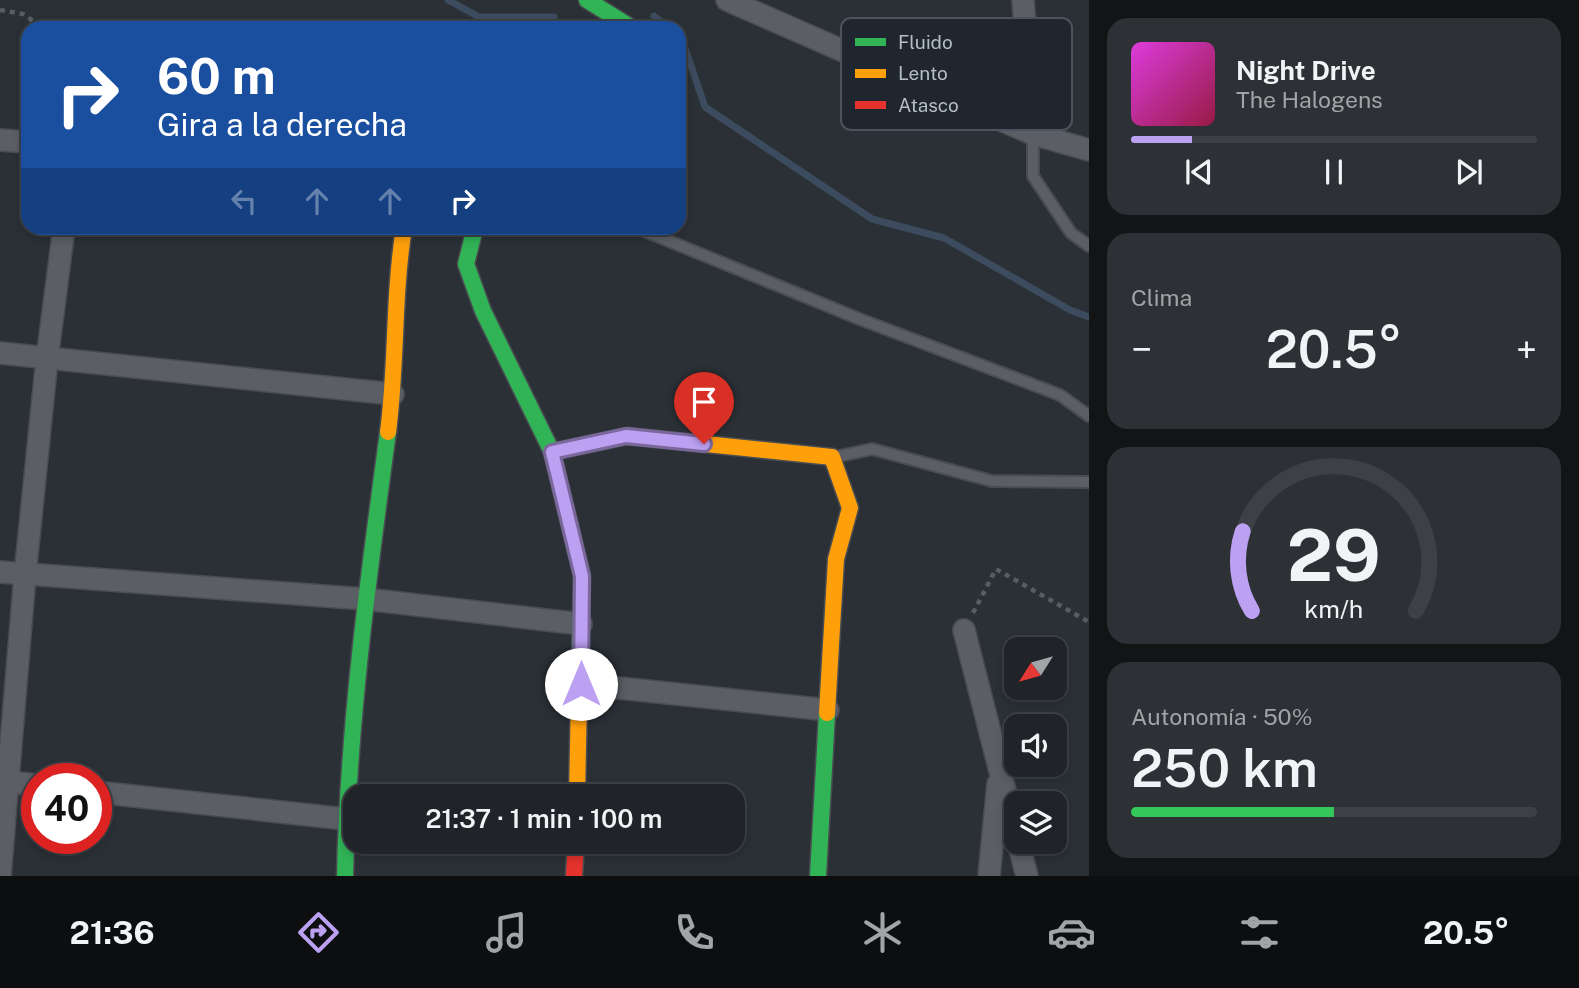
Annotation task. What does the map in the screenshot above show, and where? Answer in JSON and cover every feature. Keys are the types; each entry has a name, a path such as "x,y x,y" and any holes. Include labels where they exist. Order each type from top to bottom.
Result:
{"street":[{"path":"1023,0 1024,18"},
{"path":"738,2 841,48"},
{"path":"591,3 593,21"},
{"path":"591,3 621,21"},
{"path":"1024,130 1089,150"},
{"path":"1033,130 1033,134"},
{"path":"0,140 21,142"},
{"path":"0,876 4,781 47,359 63,235"},
{"path":"353,784 365,599 393,394 398,264 403,235"},
{"path":"473,235 466,264 483,311 552,452 582,576 577,784"},
{"path":"0,353 393,394"},
{"path":"552,452 626,436 832,457 849,508 836,559 818,876"},
{"path":"0,572 365,599 581,624"},
{"path":"964,630 1005,791"},
{"path":"581,684 828,710"},
{"path":"989,876 1000,771"},
{"path":"112,794 343,819"},
{"path":"345,876 347,854"},
{"path":"574,876 575,854"},
{"path":"1021,854 1027,876"}],"lane":[{"path":"1033,134 1033,176 1071,233 1089,246"},
{"path":"654,235 862,320 1060,394 1089,416"},
{"path":"832,457 872,449 992,481 1089,482"}],"path":[{"path":"0,10 23,14 33,21"},
{"path":"964,630 996,569 1089,622"}],"waterway":[{"path":"448,0 479,17 554,17"},
{"path":"654,16 660,21"},
{"path":"686,51 705,107 872,219 944,238 1070,310 1089,317"}],"traffic: fast":[{"path":"587,0 621,21"},
{"path":"473,235 466,264 483,311 552,452 582,576 579,696"},
{"path":"345,876 355,709 366,598 388,432"},
{"path":"818,876 827,713"}],"traffic: slow":[{"path":"388,432 403,235"},
{"path":"552,452 627,436 832,457 850,508 836,559 827,713"},
{"path":"577,784 579,696"}],"traffic: jam":[{"path":"574,876 575,854"}],"route":[{"path":"581,684 582,576 552,452 626,436 704,444"}]}
